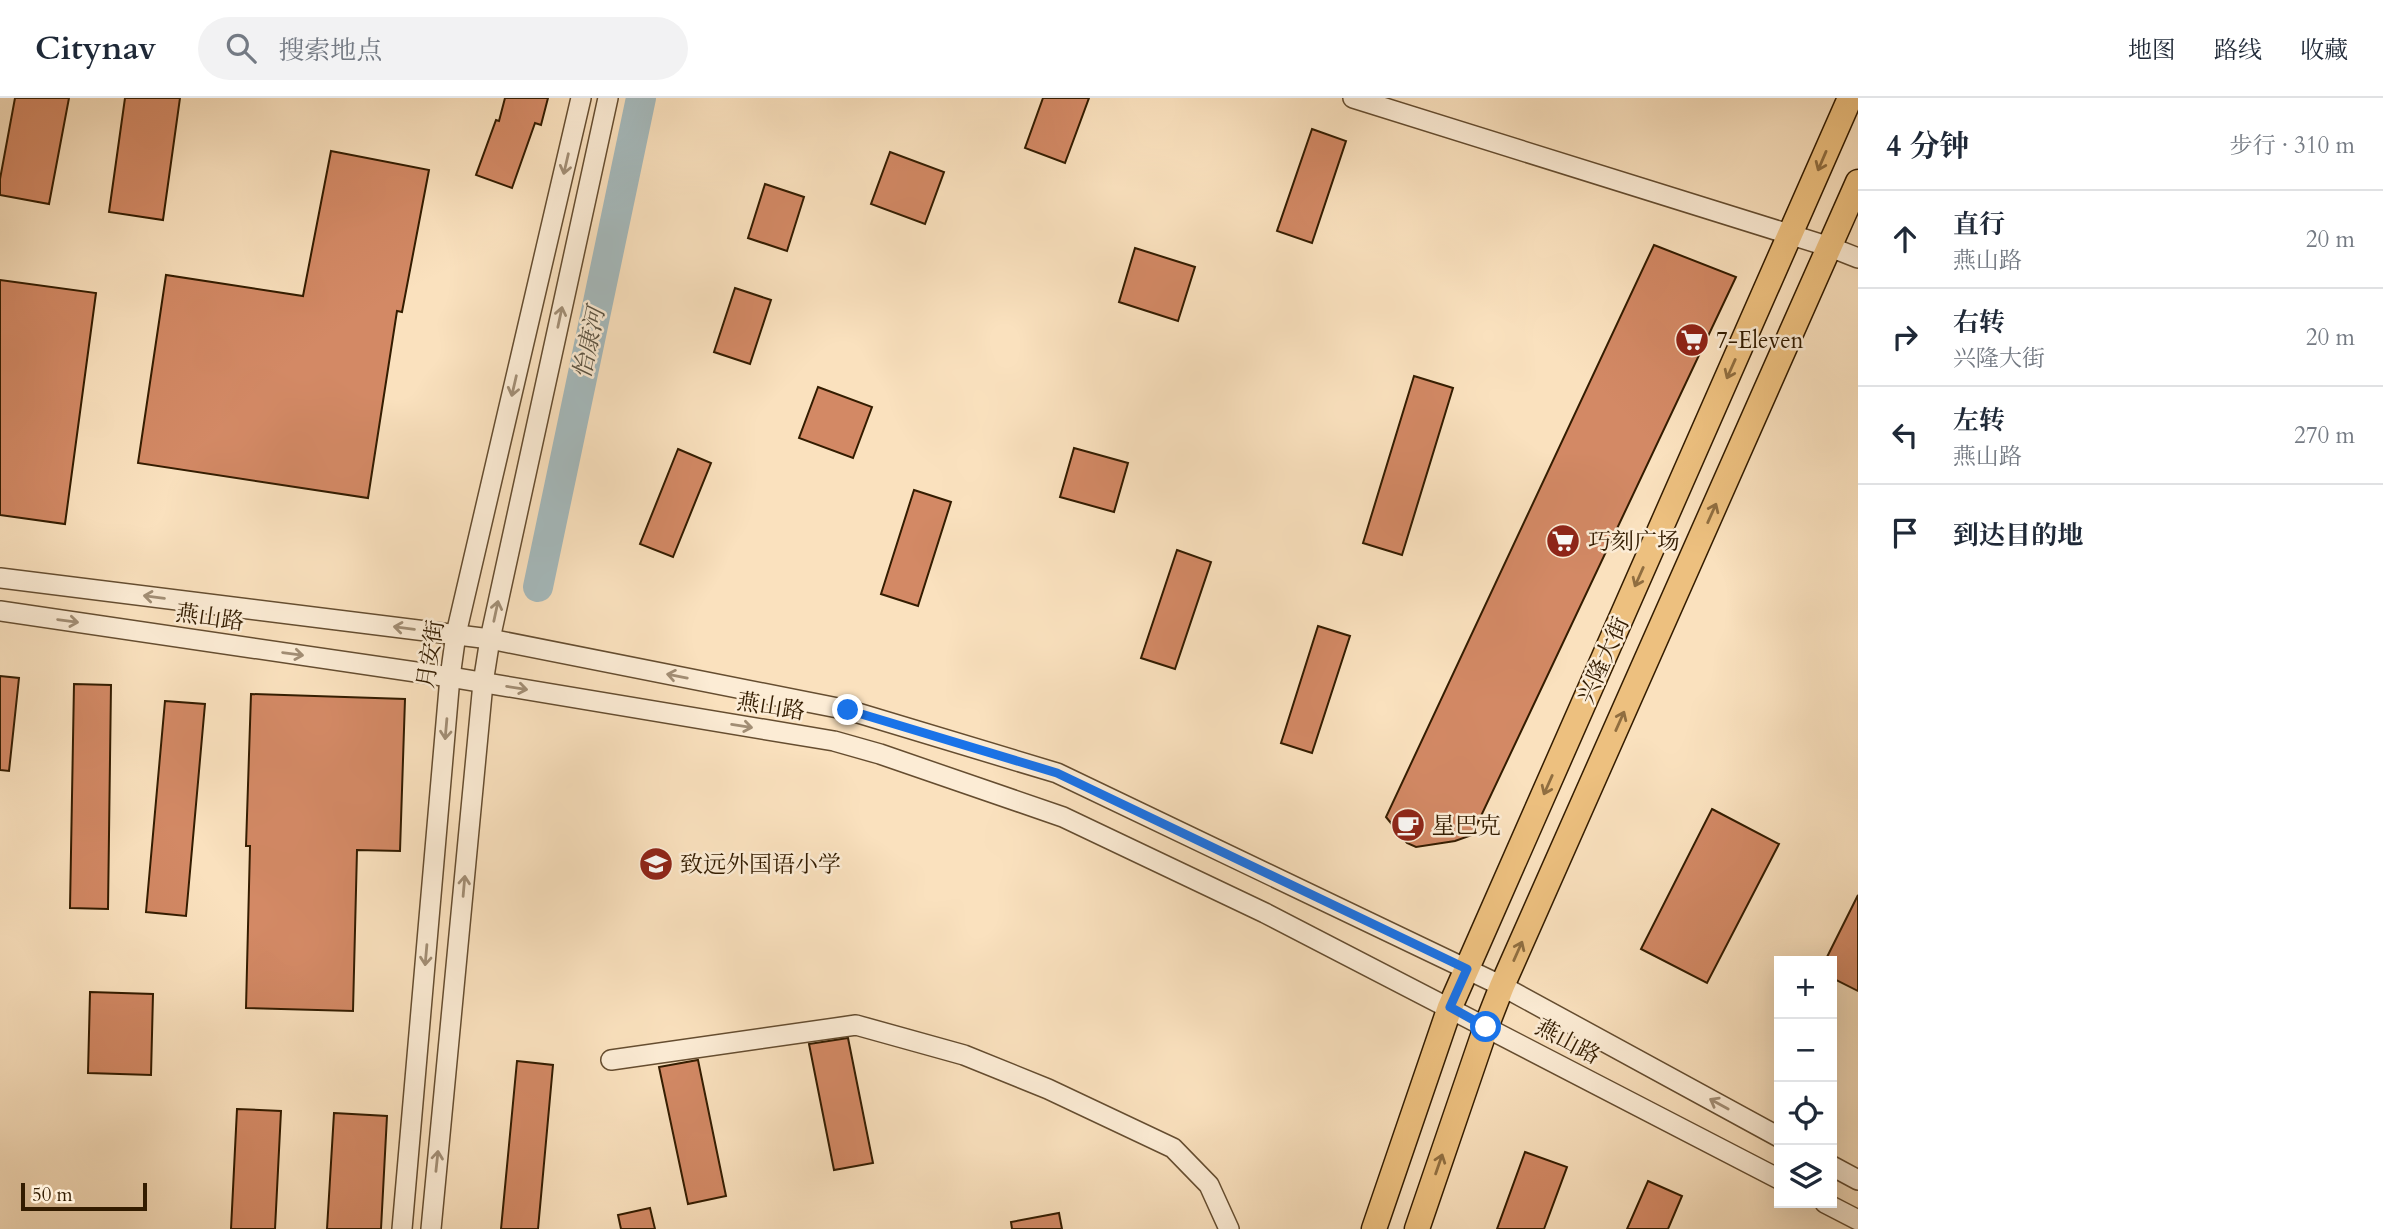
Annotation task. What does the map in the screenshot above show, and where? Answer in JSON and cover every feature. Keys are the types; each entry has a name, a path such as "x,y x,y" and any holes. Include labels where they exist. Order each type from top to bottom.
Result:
{"main road":[{"name":"兴隆大街","path":"1374,1229 1450,1007 1850,98"},
{"name":"兴隆大街","path":"1417,1229 1502,986 1858,182"}],"street":[{"name":"月安街","path":"402,1229 456,634 581,98"},
{"path":"431,1229 482,683 608,98"},
{"path":"1353,98 1858,258"},
{"name":"燕山路","path":"0,578 490,639 848,710 1057,773 1502,986 1774,1134"},
{"name":"燕山路","path":"0,611 450,677 834,741 880,754 1063,817 1265,913 1774,1176"},
{"path":"611,1060 856,1025 964,1055 1048,1089 1173,1148 1209,1185 1229,1229"},
{"path":"1837,1169 1858,1180"},
{"path":"1835,1208 1858,1220"}],"building":[{"path":"15,98 69,98 49,204 0,195 0,179"},
{"path":"125,98 180,98 163,220 109,212"},
{"path":"505,98 548,98 541,125 535,123 512,188 476,175 496,120 499,121"},
{"path":"1043,98 1089,98 1065,163 1025,148"},
{"path":"1312,129 1346,141 1312,243 1277,231"},
{"path":"331,151 429,170 402,312 397,311 368,498 138,463 166,275 303,296"},
{"path":"890,152 944,172 925,224 871,204"},
{"path":"765,184 804,197 787,251 748,238"},
{"name":"巧刻广场","path":"1654,245 1736,277 1472,835 1455,841 1416,847 1407,843 1386,817"},
{"path":"1135,248 1195,267 1178,321 1119,302"},
{"path":"0,280 96,293 65,524 0,515"},
{"path":"735,288 771,300 750,364 714,352"},
{"path":"1414,376 1453,388 1402,555 1363,543"},
{"path":"818,387 872,407 853,458 799,438"},
{"path":"1074,448 1128,463 1114,512 1060,497"},
{"path":"678,449 711,463 673,557 640,544"},
{"path":"914,490 951,502 918,606 881,594"},
{"path":"1177,550 1211,562 1175,669 1141,658"},
{"path":"1318,626 1350,636 1312,753 1281,743"},
{"path":"0,676 19,678 9,771 0,770"},
{"path":"74,684 111,685 108,909 70,908"},
{"path":"251,694 405,699 400,851 357,850 353,1011 246,1008 250,846 246,846"},
{"path":"165,701 205,704 186,916 146,912"},
{"path":"1712,809 1779,844 1707,983 1641,949"},
{"path":"1858,895 1858,991 1837,980 1837,956 1828,956"},
{"path":"90,992 153,994 151,1075 88,1073"},
{"path":"848,1038 873,1163 834,1170 809,1044"},
{"path":"698,1060 726,1196 688,1204 659,1067"},
{"path":"517,1061 553,1065 538,1229 501,1229"},
{"path":"237,1109 281,1111 275,1229 231,1229"},
{"path":"334,1113 387,1116 381,1229 327,1229"},
{"path":"1525,1152 1567,1167 1544,1229 1497,1229"},
{"path":"1648,1181 1682,1196 1668,1229 1627,1229"},
{"path":"650,1208 655,1229 621,1229 618,1215"},
{"path":"1059,1213 1062,1229 1012,1229 1011,1222"}],"waterway":[{"name":"怡康河","path":"538,587 641,98"}],"place":[{"name":"7-Eleven","path":"1692,340"},
{"name":"巧刻广场","path":"1563,541"},
{"name":"星巴克","path":"1408,825"},
{"name":"致远外国语小学","path":"656,864"}],"route":[{"path":"848,710 1057,773 1467,969 1450,1007 1486,1027"}]}
